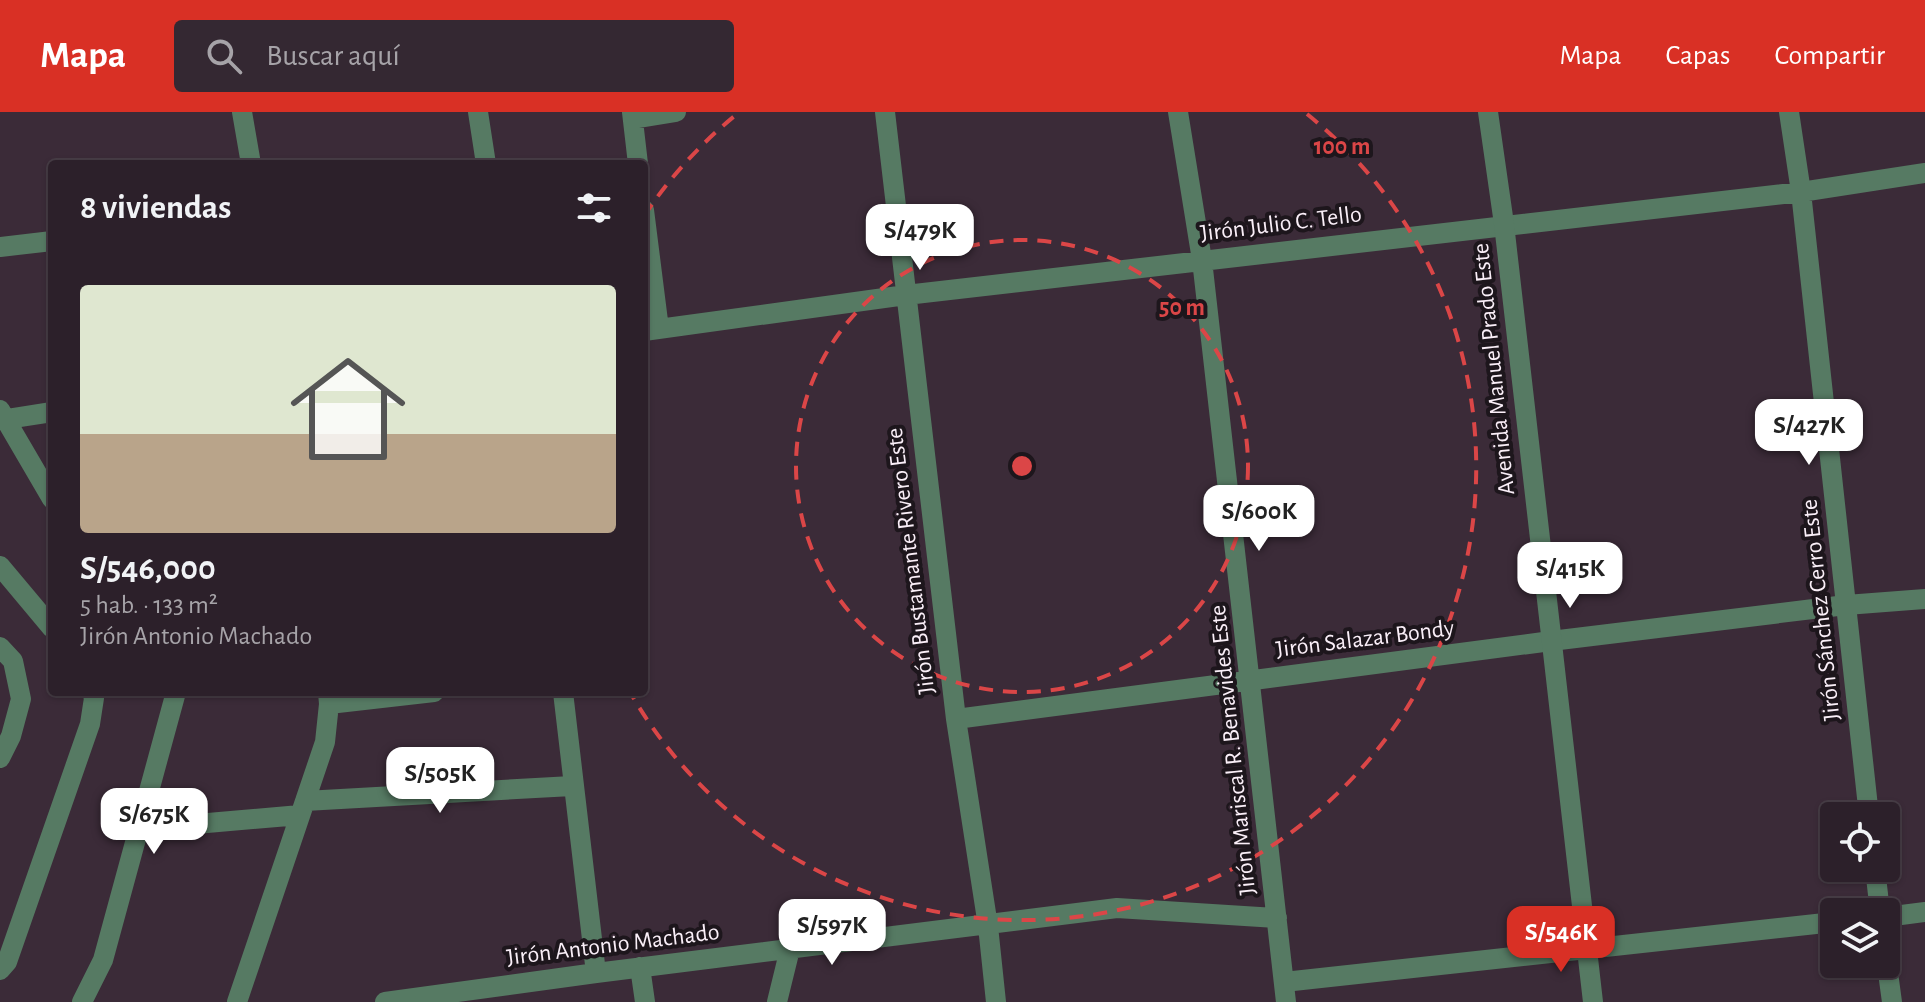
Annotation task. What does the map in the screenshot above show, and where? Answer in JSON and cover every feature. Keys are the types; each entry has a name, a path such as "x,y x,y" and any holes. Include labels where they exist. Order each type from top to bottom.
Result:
{"street":[{"path":"242,112 250,160"},
{"path":"478,112 485,160"},
{"path":"638,160 632,116 676,112"},
{"name":"Jirón Bustamante Rivero Este","path":"885,112 956,719 988,926 996,1002"},
{"name":"Jirón Mariscal R. Benavides Este","path":"1178,112 1202,260 1285,992"},
{"name":"Avenida Manuel Prado Este","path":"1488,112 1504,224 1593,1002"},
{"name":"Jirón Sánchez Cerro Este","path":"1789,112 1801,192 1867,802"},
{"name":"Jirón Julio C. Tello","path":"651,330 906,295 1801,192 1925,173"},
{"path":"0,247 48,241"},
{"path":"648,279 651,330"},
{"path":"48,412 2,417 48,492"},
{"path":"0,566 48,623"},
{"name":"Jirón Salazar Bondy","path":"956,719 1551,641 1846,605 1925,599"},
{"path":"0,647 13,661 21,699 11,736 0,758"},
{"path":"0,970 7,962 90,724 93,696"},
{"path":"82,1002 103,960 175,696"},
{"path":"237,1002 325,742 329,698 364,696"},
{"path":"563,696 596,973"},
{"path":"139,829 302,808 572,786"},
{"name":"Jirón Antonio Machado","path":"399,1001 640,967 1117,908 1277,918"},
{"path":"1900,915 1925,912"},
{"path":"1285,992 1585,949 1820,924"},
{"path":"777,1002 790,949"},
{"path":"640,967 645,1002"},
{"path":"1889,978 1892,1002"}]}
